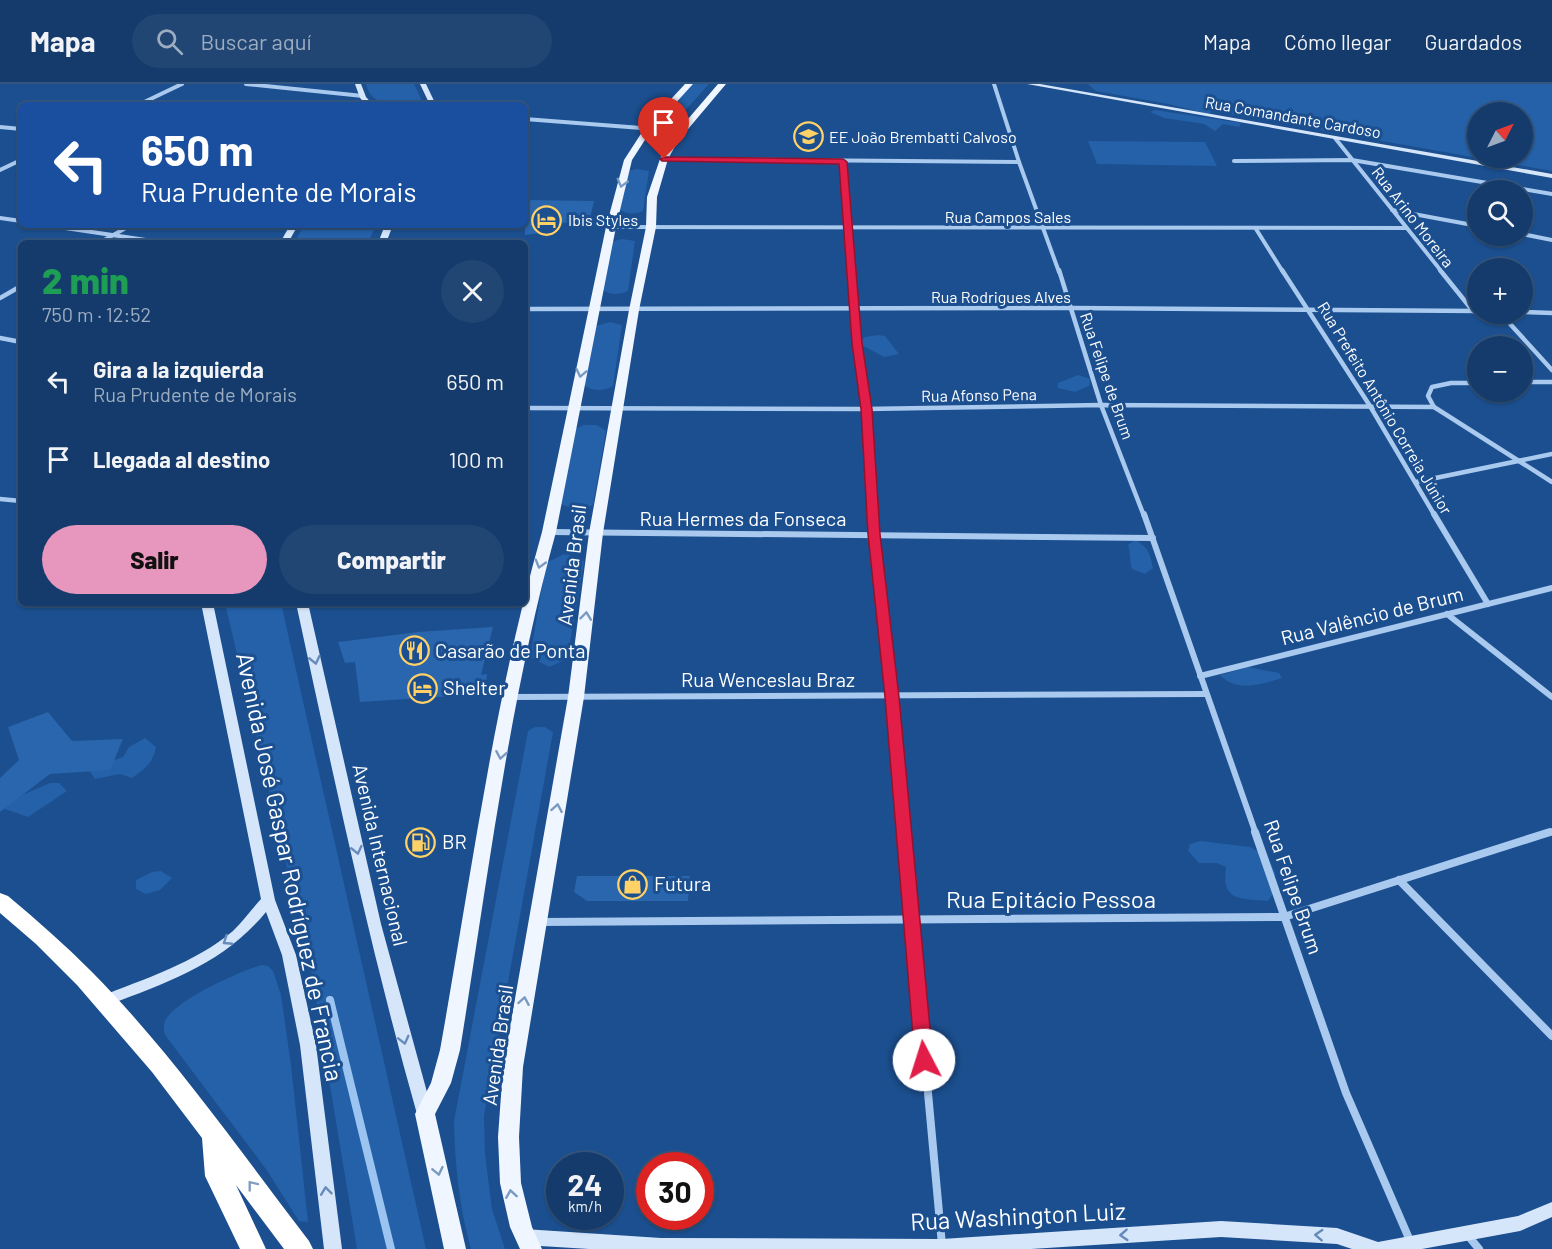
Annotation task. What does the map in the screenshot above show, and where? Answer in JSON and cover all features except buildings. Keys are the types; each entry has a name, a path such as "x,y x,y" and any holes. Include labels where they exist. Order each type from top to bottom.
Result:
{"highway":[{"path":"0,901 25,921 72,966 168,1075 300,1249"},
{"path":"214,1137 218,1176 235,1207 253,1249"}],"main road":[{"path":"358,84 367,102"},
{"path":"423,84 432,102"},
{"name":"Avenida Brasil","path":"425,1114 441,1083 450,1050 510,697 536,578 549,532 611,227 628,160 650,128 689,84"},
{"name":"Avenida Brasil","path":"528,1243 513,1208 508,1173 508,1128 513,1067 576,697 596,533 634,310 651,227 652,196 664,159 680,131 722,84"},
{"name":"Rua Comandante Cardoso","path":"1030,84 1552,176"},
{"path":"353,102 363,97"},
{"name":"Avenida José Gaspar Rodríguez de Francia","path":"208,606 268,900 289,955 308,1045 333,1249"},
{"name":"Avenida Internacional","path":"304,606 359,856 406,1052 425,1114"},
{"path":"104,1001 149,984 202,957 236,935 268,900"},
{"path":"425,1114 455,1249"},
{"path":"1380,1249 1520,1223 1552,1209"},
{"name":"Rua Washington Luiz","path":"528,1243 657,1248 942,1247 1221,1229 1337,1236 1375,1249"}],"street":[{"path":"144,102 182,84"},
{"path":"246,84 363,97"},
{"name":"Rua Felipe de Brum","path":"994,84 1019,162 1045,229 1101,405 1153,538"},
{"path":"528,119 680,131"},
{"path":"0,127 18,129"},
{"name":"Rua Arino Moreira","path":"1335,138 1467,302"},
{"path":"664,159 1019,162"},
{"path":"1234,161 1353,160 1552,194"},
{"path":"0,170 18,161"},
{"path":"843,162 866,409 874,534 892,697 942,1247"},
{"path":"1391,209 1467,224"},
{"path":"0,218 18,221"},
{"name":"Rua Campos Sales","path":"611,227 1406,228"},
{"path":"65,228 146,240"},
{"path":"104,240 126,228"},
{"name":"Rua Prefeito Antônio Correia Júnior","path":"1256,229 1370,406 1488,604"},
{"path":"1533,237 1551,241"},
{"path":"0,298 18,288"},
{"name":"Rua Rodrigues Alves","path":"528,309 1071,308 1467,312"},
{"path":"1533,312 1552,313"},
{"path":"1510,324 1552,370"},
{"path":"0,338 18,341"},
{"path":"1533,382 1552,382"},
{"path":"1467,383 1451,383 1432,387 1428,396 1434,407 1552,482"},
{"name":"Rua Afonso Pena","path":"528,408 866,409 1101,405 1434,407"},
{"path":"1416,482 1552,454"},
{"path":"0,499 18,501"},
{"name":"Rua Hermes da Fonseca","path":"549,532 1153,538"},
{"name":"Rua Felipe Brum","path":"1153,538 1346,1093 1411,1243"},
{"name":"Rua Valêncio de Brum","path":"1200,676 1552,588"},
{"path":"1447,614 1552,697"},
{"name":"Rua Wenceslau Braz","path":"510,697 1206,694"},
{"name":"Rua Epitácio Pessoa","path":"538,922 1284,917 1552,832"},
{"path":"1399,880 1552,1036"},
{"path":"1466,1233 1479,1249"}],"shaded area":[{"path":"366,84 414,84 423,102 380,102 370,93"},
{"path":"691,84 709,84 682,114 664,112"},
{"path":"1088,84 1552,84 1552,171 1533,168 1533,102 1467,102 1467,156 1213,111 1208,114 1169,104 1096,91"},
{"path":"1155,110 1241,123 1239,127 1223,124 1215,131 1204,124 1164,118 1150,112"},
{"path":"1088,141 1205,142 1217,166 1097,164"},
{"path":"637,169 649,171 643,211 626,213 620,210 628,171"},
{"path":"302,228 375,228 369,240 296,240"},
{"path":"622,239 635,241 628,291 612,294 603,290 611,242"},
{"path":"610,322 622,325 613,386 594,390 584,385 596,326"},
{"path":"885,336 899,354 884,357 858,343 865,337"},
{"path":"1078,375 1090,379 1089,386 1075,392 1058,388 1058,383"},
{"path":"584,425 597,425 606,431 593,505 578,511 561,504 575,429"},
{"path":"1135,540 1146,548 1151,558 1153,568 1145,574 1132,569 1128,545"},
{"path":"564,554 582,558 584,562 567,659 549,667 530,657 546,563"},
{"path":"226,606 282,606 426,1249 357,1249 311,970"},
{"path":"1248,667 1279,673 1282,678 1250,686 1234,684 1226,681 1220,675"},
{"path":"535,727 545,727 553,732 484,1116 485,1154 492,1209 505,1249 471,1249 458,1186 454,1121 528,731"},
{"path":"145,738 156,747 155,753 148,765 132,778 120,774 95,779 88,769 123,757 129,747"},
{"path":"50,783 59,783 67,791 28,817 5,809 2,804"},
{"path":"1200,841 1250,847 1267,856 1275,872 1276,889 1268,901 1248,900 1229,892 1225,878 1226,867 1217,863 1199,863 1188,851 1190,844"},
{"path":"161,871 172,878 160,890 146,894 136,889 136,880 152,872"},
{"path":"262,965 268,966 273,971 281,995 308,1222 299,1221 266,1169 164,1031 165,1021 171,1013 193,996 239,973"}],"waterway":[{"path":"330,1000 391,1249"}],"place":[{"name":"EE João Brembatti Calvoso","path":"808,137"},
{"name":"Ibis Styles","path":"547,220"},
{"name":"Casarão de Ponta","path":"414,651"},
{"name":"Shelter","path":"422,688"},
{"name":"BR","path":"421,842"},
{"name":"Futura","path":"633,884"}],"route":[{"path":"664,159 843,162 857,343 866,409 874,534 892,697 924,1060"}]}
